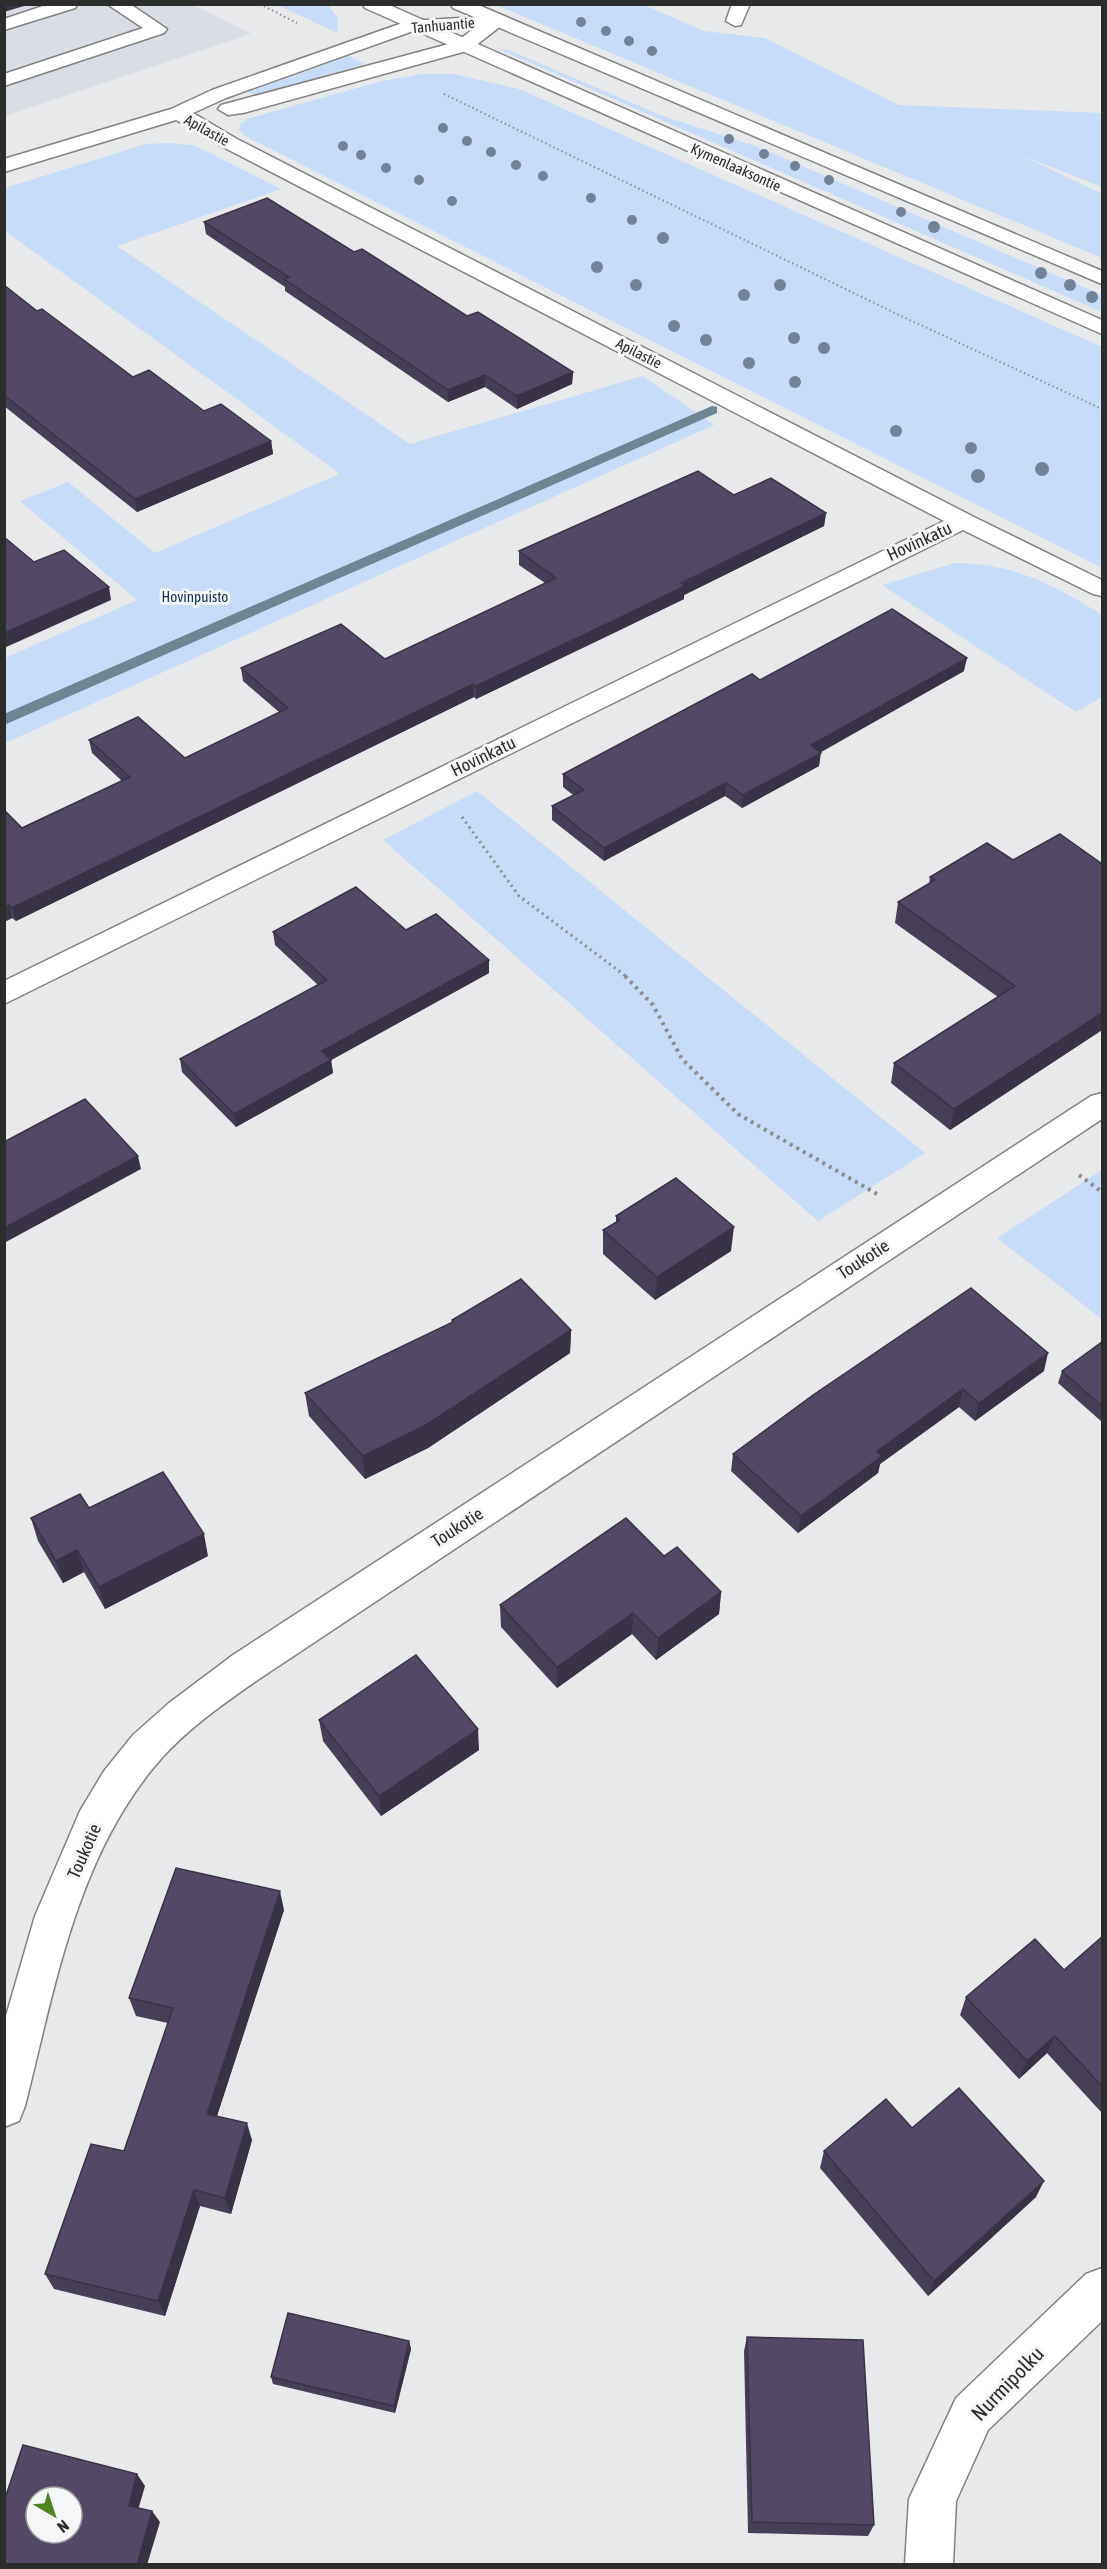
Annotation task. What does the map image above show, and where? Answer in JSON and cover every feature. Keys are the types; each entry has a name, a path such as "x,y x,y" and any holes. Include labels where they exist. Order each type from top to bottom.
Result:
{"street":[{"path":"4,25 69,4"},
{"path":"4,80 158,29 116,4"},
{"name":"Kymenlaaksontie","path":"371,4 1102,328"},
{"path":"459,4 1102,278"},
{"name":"Tanhuantie","path":"4,166 178,113 219,94 414,25 496,21"},
{"name":"Tanhuantie","path":"178,113 243,107 463,46 496,21"},
{"name":"Apilastie","path":"178,113 240,148 963,520 1102,588"},
{"name":"Hovinkatu","path":"4,994 963,520"},
{"name":"Toukotie","path":"4,2106 46,1944 79,1856 113,1791 146,1748 182,1713 246,1667 1102,1104"},
{"name":"Nurmipolku","path":"929,2565 933,2499 972,2414 1102,2290"}],"path":[{"path":"260,4 300,25"},
{"path":"438,91 898,315 1102,409"},
{"path":"427,783 468,823 519,896 619,969 653,1005 682,1059 738,1114 865,1185 915,1225"}],"shaded area":[{"path":"4,5 194,5 251,34 5,116"}],"green space":[{"path":"278,5 328,5 338,19 337,33"},
{"path":"496,5 644,5 704,31 765,38 899,105 1102,113 1102,187 1021,155 1102,194 1102,258"},
{"path":"506,49 660,115 758,147 1102,295 1102,312 501,50"},
{"path":"349,56 365,64 254,95 248,92"},
{"path":"421,74 454,74 519,89 1102,347 1102,568 245,136 239,130 240,124 247,119 378,82"},
{"name":"Hovinpuisto","path":"171,143 196,146 281,189 117,246 410,444 643,376 714,425 5,743 5,658 137,600 20,501 68,482 155,553 340,474 5,231 5,188 146,144"},
{"path":"955,563 995,567 1032,578 1050,585 1102,615 1102,697 1076,712 882,585"},
{"path":"477,791 925,1153 818,1221 383,840"},
{"path":"1102,1170 1102,1319 997,1238"}],"building":[{"path":"267,198 354,252 362,249 467,316 478,312 573,372 517,396 485,375 448,390 284,279 289,277 204,222"},
{"path":"4,285 37,311 42,309 133,377 149,370 204,411 221,404 271,441 135,499 4,395"},
{"path":"698,471 734,495 771,478 826,513 681,583 685,586 615,620 476,686 473,684 12,908 9,905 4,907 4,813 6,812 22,828 130,777 89,740 138,717 185,758 288,708 241,668 341,624 385,659 556,578 519,551"},
{"path":"4,537 34,562 64,550 109,587 4,633"},
{"path":"892,609 967,658 811,745 821,753 743,795 726,783 604,848 552,806 584,790 563,774 752,674 760,680"},
{"path":"1060,834 1102,864 1102,1013 954,1109 894,1063 1015,986 898,902 935,880 930,877 987,843 1013,860"},
{"path":"356,887 406,930 436,914 489,960 322,1051 331,1060 234,1114 180,1059 327,980 273,932"},
{"path":"85,1099 138,1156 4,1228 4,1142"},
{"path":"676,1178 734,1227 657,1277 603,1230 620,1220 616,1216"},
{"path":"521,1279 571,1330 426,1425 363,1456 305,1393 453,1322 452,1320"},
{"path":"971,1288 1048,1353 979,1403 963,1389 877,1451 882,1456 801,1516 733,1454 813,1395"},
{"path":"1102,1342 1102,1406 1062,1371"},
{"path":"163,1472 204,1534 99,1587 77,1550 56,1561 31,1518 80,1494 89,1508"},
{"path":"626,1518 664,1556 677,1547 721,1592 658,1638 633,1613 557,1667 500,1605"},
{"path":"416,1655 478,1729 379,1796 319,1720"},
{"path":"176,1868 280,1891 207,2114 247,2123 225,2198 194,2190 158,2301 45,2274 91,2144 124,2151 173,2008 129,1998"},
{"path":"1102,1937 1102,2086 1055,2036 1027,2061 966,1997 1035,1939 1064,1970"},
{"path":"959,2088 1044,2181 934,2281 824,2151 886,2099 912,2128"},
{"path":"288,2313 409,2341 394,2406 271,2377"},
{"path":"747,2337 863,2340 874,2525 752,2522"},
{"path":"23,2445 137,2474 129,2506 152,2511 137,2565 4,2565 4,2501"}],"waterway":[{"path":"4,720 712,410"}]}
